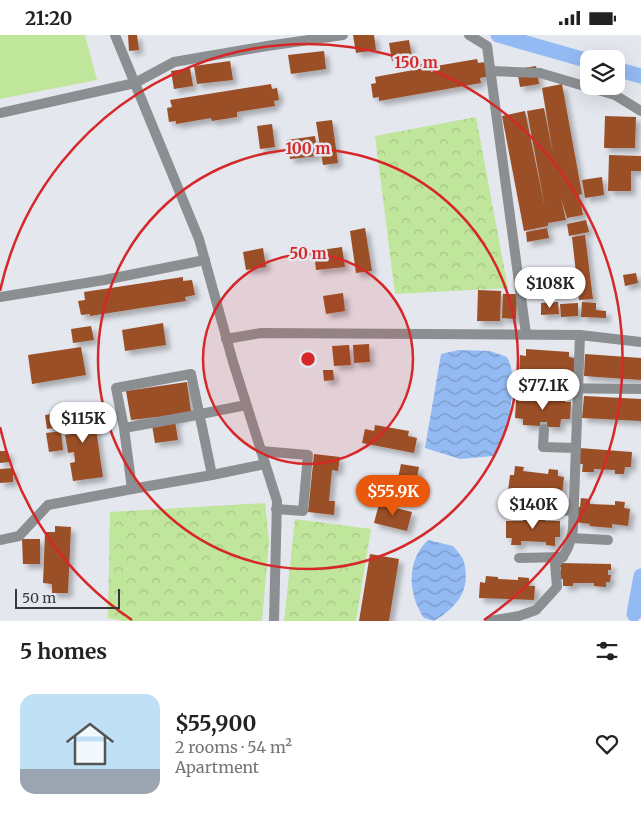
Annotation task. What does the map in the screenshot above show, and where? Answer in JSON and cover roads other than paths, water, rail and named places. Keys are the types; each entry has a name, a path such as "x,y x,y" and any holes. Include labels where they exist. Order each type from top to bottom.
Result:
{"street":[{"path":"115,35 199,239 226,339 277,501 274,621"},
{"path":"0,113 135,83 174,62 343,35"},
{"path":"470,35 488,46 526,334"},
{"path":"490,71 540,73 615,95 641,111"},
{"path":"0,297 104,280 205,260"},
{"path":"226,339 261,333 526,334 580,335 641,342"},
{"path":"490,621 519,616 536,610 557,587 555,564 563,557 570,546 579,388 580,335"},
{"path":"132,489 124,428 116,388 191,374 212,475"},
{"path":"541,388 641,389"},
{"path":"124,428 246,405"},
{"path":"544,429 543,447 576,448"},
{"path":"261,451 308,455 303,511 276,509"},
{"path":"0,540 19,536 48,505 265,464"},
{"path":"510,507 573,511"},
{"path":"571,538 608,540"},
{"path":"519,558 563,557"}],"water":[{"path":"459,350 490,351 507,357 510,365 512,372 511,407 505,431 493,456 460,459 425,448 441,354"},
{"path":"428,540 453,546 463,560 466,572 464,590 460,597 449,610 434,621 424,618 412,588 413,567 416,557"}],"waterway":[{"path":"498,35 580,58"},
{"path":"625,72 641,76"},
{"path":"634,614 641,576"}]}
